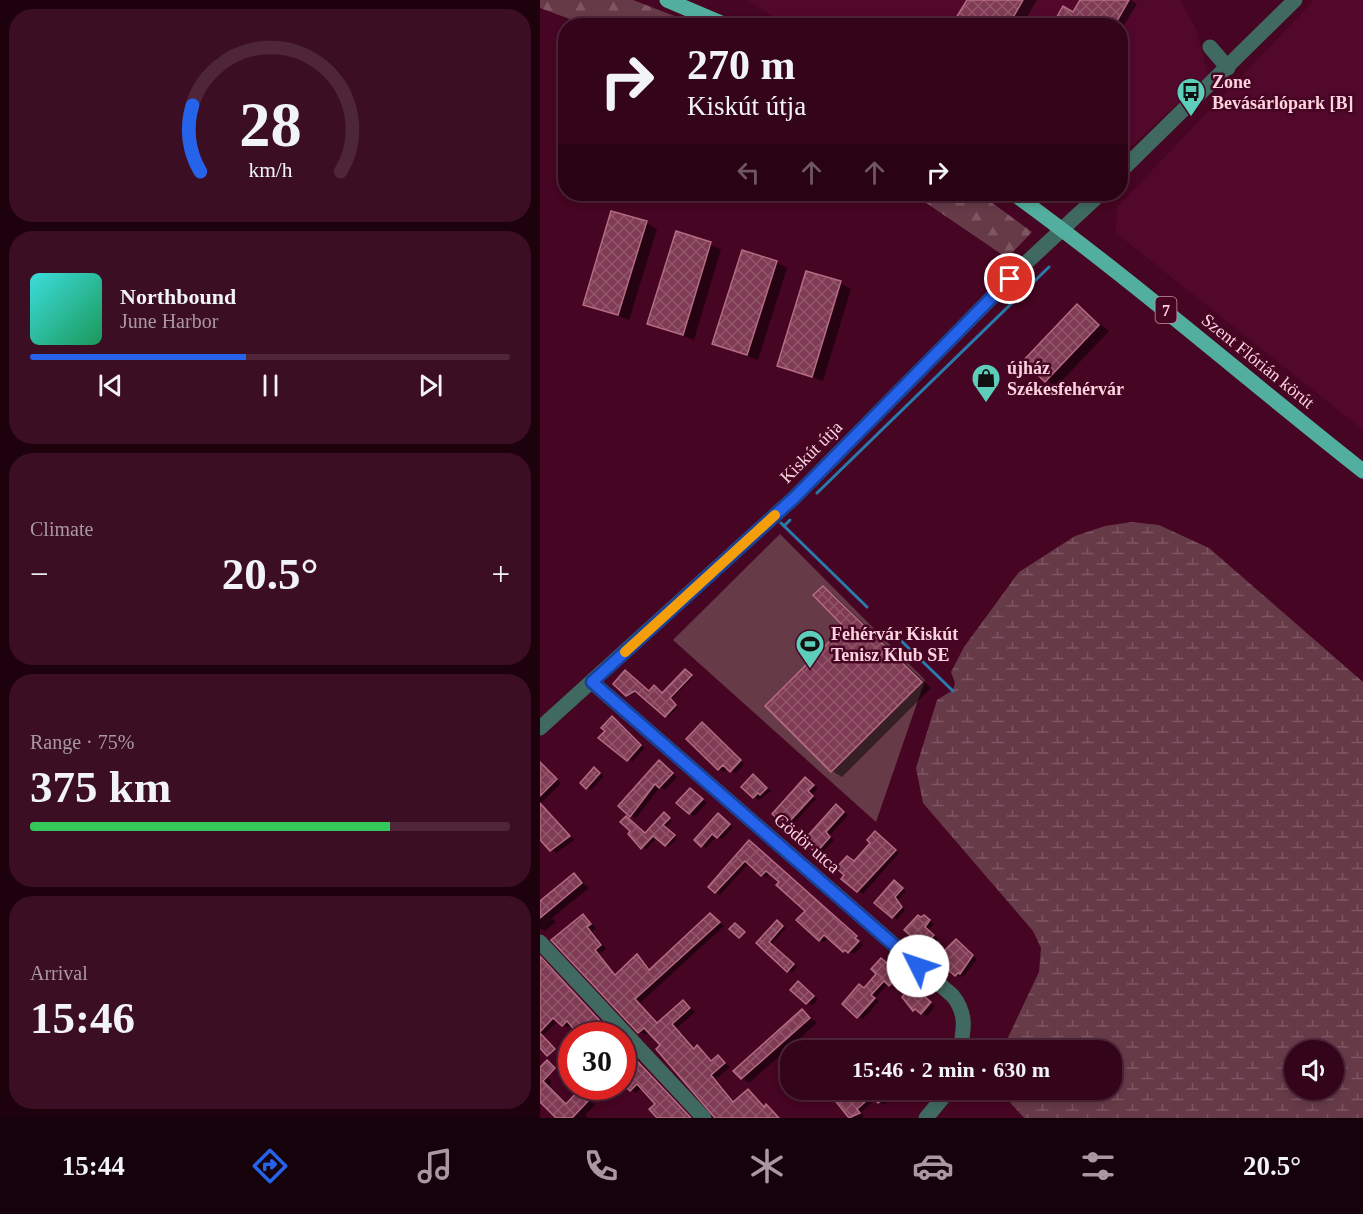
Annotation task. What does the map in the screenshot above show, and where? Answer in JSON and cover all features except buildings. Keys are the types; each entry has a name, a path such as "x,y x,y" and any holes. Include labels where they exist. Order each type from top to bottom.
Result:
{"main road":[{"path":"667,0 709,18"},
{"name":"Szent Flórián körút","path":"1024,201 1062,228 1363,471"}],"street":[{"path":"1128,164 1295,0"},
{"path":"1210,47 1228,68"},
{"name":"Kiskút útja","path":"540,729 795,497 1062,228 1092,201"},
{"name":"Gödör utca","path":"592,682 953,996 962,1009 964,1018 961,1040"},
{"path":"540,942 704,1118"},
{"path":"926,1118 941,1100"}],"shaded area":[{"path":"747,0 1180,0 1196,29 1208,75 1128,149 1128,18 775,18"},
{"path":"1314,0 1363,0 1363,430 1116,233 1117,207 1123,201 1128,201 1128,195"}],"green space":[{"path":"540,0 633,0 680,18 567,18 540,8"},
{"path":"923,201 990,201 1032,232 1007,258"},
{"path":"1132,522 1159,525 1209,548 1363,682 1363,1118 1024,1118 1008,1100 1122,1100 1122,1040 1007,1040 1039,972 1041,948 1033,931 923,803 916,768 937,700 953,690 955,683 951,672 964,647 1019,572 1075,536 1105,526"},
{"name":"Fehérvár Kiskút Tenisz Klub SE","path":"780,534 925,680 876,822 673,640"}],"waterway":[{"path":"817,493 1049,267"},
{"path":"784,526 790,520"},
{"path":"781,523 867,607"},
{"path":"888,628 953,691"}],"slow traffic":[{"path":"625,652 775,515"}],"place":[{"name":"Zone Bevásárlópark [B]","path":"1191,118"},
{"name":"újház Székesfehérvár","path":"986,404"},
{"name":"Fehérvár Kiskút Tenisz Klub SE","path":"810,670"}],"route":[{"path":"918,966 592,682 795,497 1010,279"}]}
